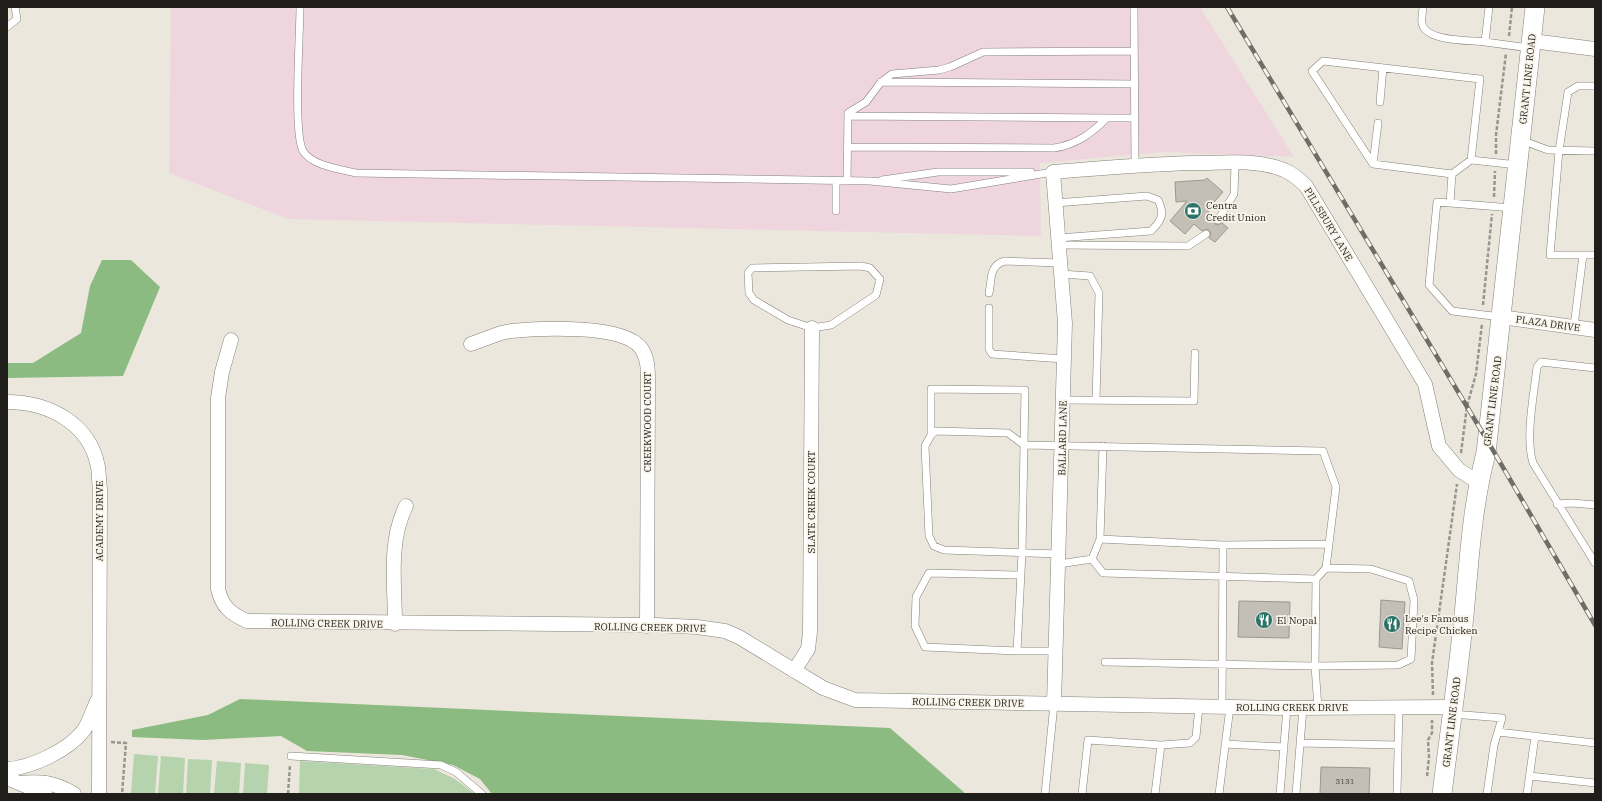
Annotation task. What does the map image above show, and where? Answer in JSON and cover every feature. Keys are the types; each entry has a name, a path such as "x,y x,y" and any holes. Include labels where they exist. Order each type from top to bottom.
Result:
{"main road":[{"name":"GRANT LINE ROAD","path":"1442,794 1463,625 1470,542 1478,482 1486,453 1535,7"}],"street":[{"path":"1531,45 1595,49"},
{"name":"PILLSBURY LANE","path":"1053,172 1135,166 1235,163 1256,164 1284,170 1296,177 1306,186 1425,384 1439,446 1459,470 1478,482"},
{"name":"BALLARD LANE","path":"1053,172 1064,323 1062,445 1054,704"},
{"name":"PLAZA DRIVE","path":"1501,317 1595,330"},
{"name":"SLATE CREEK COURT","path":"794,671 808,649 810,632 812,328"},
{"name":"CREEKWOOD COURT","path":"470,344 501,332 511,330 596,330 622,335 633,340 641,348 646,357 648,381 647,626"},
{"name":"ROLLING CREEK DRIVE","path":"231,340 222,372 218,398 218,589 220,600 226,609 247,621 697,627 724,631 739,637 794,671 836,694 855,700 1287,708 1432,707 1452,711"},
{"name":"ACADEMY DRIVE","path":"7,402 37,405 58,413 76,426 89,445 98,466 100,489 98,698 99,794"},
{"path":"395,624 395,541 398,521 406,506"},
{"name":"ACADEMY DRIVE","path":"7,769 18,768 39,761 71,743 84,730 98,698"},
{"path":"39,761 34,767 34,773 43,788"},
{"path":"13,781 43,788 55,785 74,794"}],"lane":[{"path":"7,27 17,19 15,7"},
{"path":"300,7 298,130 303,151 320,164 356,173 870,181 951,189 1053,172"},
{"path":"1134,7 1135,166"},
{"path":"1423,7 1422,24 1426,30 1437,37 1508,46 1531,45"},
{"path":"1485,42 1489,7"},
{"path":"848,116 866,102 881,82 892,74 950,67 983,52 1134,51"},
{"path":"1471,160 1480,79 1323,61 1312,71 1373,164 1452,174 1471,160 1518,165"},
{"path":"1380,102 1383,68"},
{"path":"881,82 1134,84"},
{"path":"1595,86 1578,86 1568,92 1559,151 1550,255 1595,255"},
{"path":"847,181 848,116"},
{"path":"848,116 1134,118"},
{"path":"847,147 1054,148 1063,146 1089,135 1107,118"},
{"path":"1373,164 1378,123"},
{"path":"1521,140 1548,150 1595,151"},
{"path":"1218,220 1234,194 1235,163"},
{"path":"870,181 938,172 1053,172"},
{"path":"1450,203 1452,174"},
{"path":"836,181 836,211"},
{"path":"1055,203 1147,196 1158,200 1163,210 1160,222 1151,231 1058,241"},
{"path":"1501,317 1452,311 1429,285 1436,202 1513,208"},
{"path":"1058,241 1188,246 1206,234"},
{"path":"1574,326 1583,255"},
{"path":"989,293 994,267 997,263 1005,261 1060,269 1090,276 1099,293 1096,400"},
{"path":"860,266 870,268 877,274 880,279 876,295 831,325 812,328 788,320 754,300 749,293 747,283 748,273 752,268 860,266"},
{"path":"989,308 989,349 992,354 1064,359"},
{"path":"1063,400 1194,402 1196,353"},
{"path":"1595,368 1541,362 1536,367 1530,453 1533,463 1595,563"},
{"path":"931,435 931,388 1024,390 1022,553 1018,651"},
{"path":"1092,559 1059,559 1022,553 944,550 934,546 929,536 925,446 931,435 936,431 1008,433 1024,445 1323,451 1336,487 1326,568 1316,578 1315,666 1318,708"},
{"path":"1092,559 1100,539 1103,446"},
{"path":"1558,504 1572,502 1595,505"},
{"path":"1100,539 1223,545 1329,544"},
{"path":"1219,794 1225,744 1226,707 1222,666 1223,545"},
{"path":"1092,559 1103,573 1316,578"},
{"path":"1105,662 1222,666 1315,666 1398,665 1411,659 1414,600 1409,580 1371,569 1326,568"},
{"path":"1021,575 929,573 916,596 915,626 925,648 1056,652"},
{"path":"1045,794 1054,704"},
{"path":"1082,794 1088,740 1161,745 1190,743 1196,737 1199,706"},
{"path":"1397,794 1399,707"},
{"path":"1280,794 1287,708"},
{"path":"1296,794 1303,708"},
{"path":"1452,711 1502,718 1494,745 1487,794"},
{"path":"1498,732 1595,743"},
{"path":"1528,794 1535,736"},
{"path":"1300,743 1398,745"},
{"path":"1225,744 1284,747"},
{"path":"1155,794 1161,745"},
{"path":"291,756 441,765 456,772 482,794"},
{"path":"1530,776 1595,783"}],"path":[{"path":"1426,779 1429,758 1428,740 1432,733 1432,663 1467,406 1476,374 1493,207 1496,135 1512,7"},
{"path":"108,742 126,744 122,794"},
{"path":"288,794 291,756"}],"shaded area":[{"path":"171,7 1200,7 1294,157 1165,152 1040,163 1041,236 288,219 169,173"}],"green space":[{"path":"102,260 131,260 160,287 123,376 7,378 7,363 33,363 81,333 90,286"},
{"path":"240,699 890,728 966,794 492,794 480,779 453,765 402,755 307,751 281,736 203,740 132,737 132,730 208,715"},
{"path":"134,754 158,756 155,794 131,794"},
{"path":"161,756 185,758 183,794 158,794"},
{"path":"188,759 212,760 210,794 186,794"},
{"path":"217,761 241,763 239,794 214,794"},
{"path":"300,761 434,769 455,779 475,794 299,794"},
{"path":"245,763 269,765 267,794 243,794"}],"building":[{"name":"Centra Credit Union","path":"1207,178 1223,192 1207,210 1214,216 1213,220 1215,224 1218,225 1222,223 1228,228 1215,242 1209,238 1211,233 1208,229 1202,231 1194,224 1185,234 1170,221 1187,201 1176,202 1175,182 1205,180"},
{"name":"Lee's Famous Recipe Chicken","path":"1381,600 1405,602 1402,649 1379,647"},
{"name":"El Nopal","path":"1239,601 1290,602 1289,638 1238,637"},
{"path":"1321,767 1370,768 1369,794 1320,794"}],"railway":[{"path":"1227,7 1487,440 1595,625"}],"place":[{"name":"Centra Credit Union","path":"1193,211"},
{"name":"El Nopal","path":"1264,620"},
{"name":"Lee's Famous Recipe Chicken","path":"1392,624"}]}
